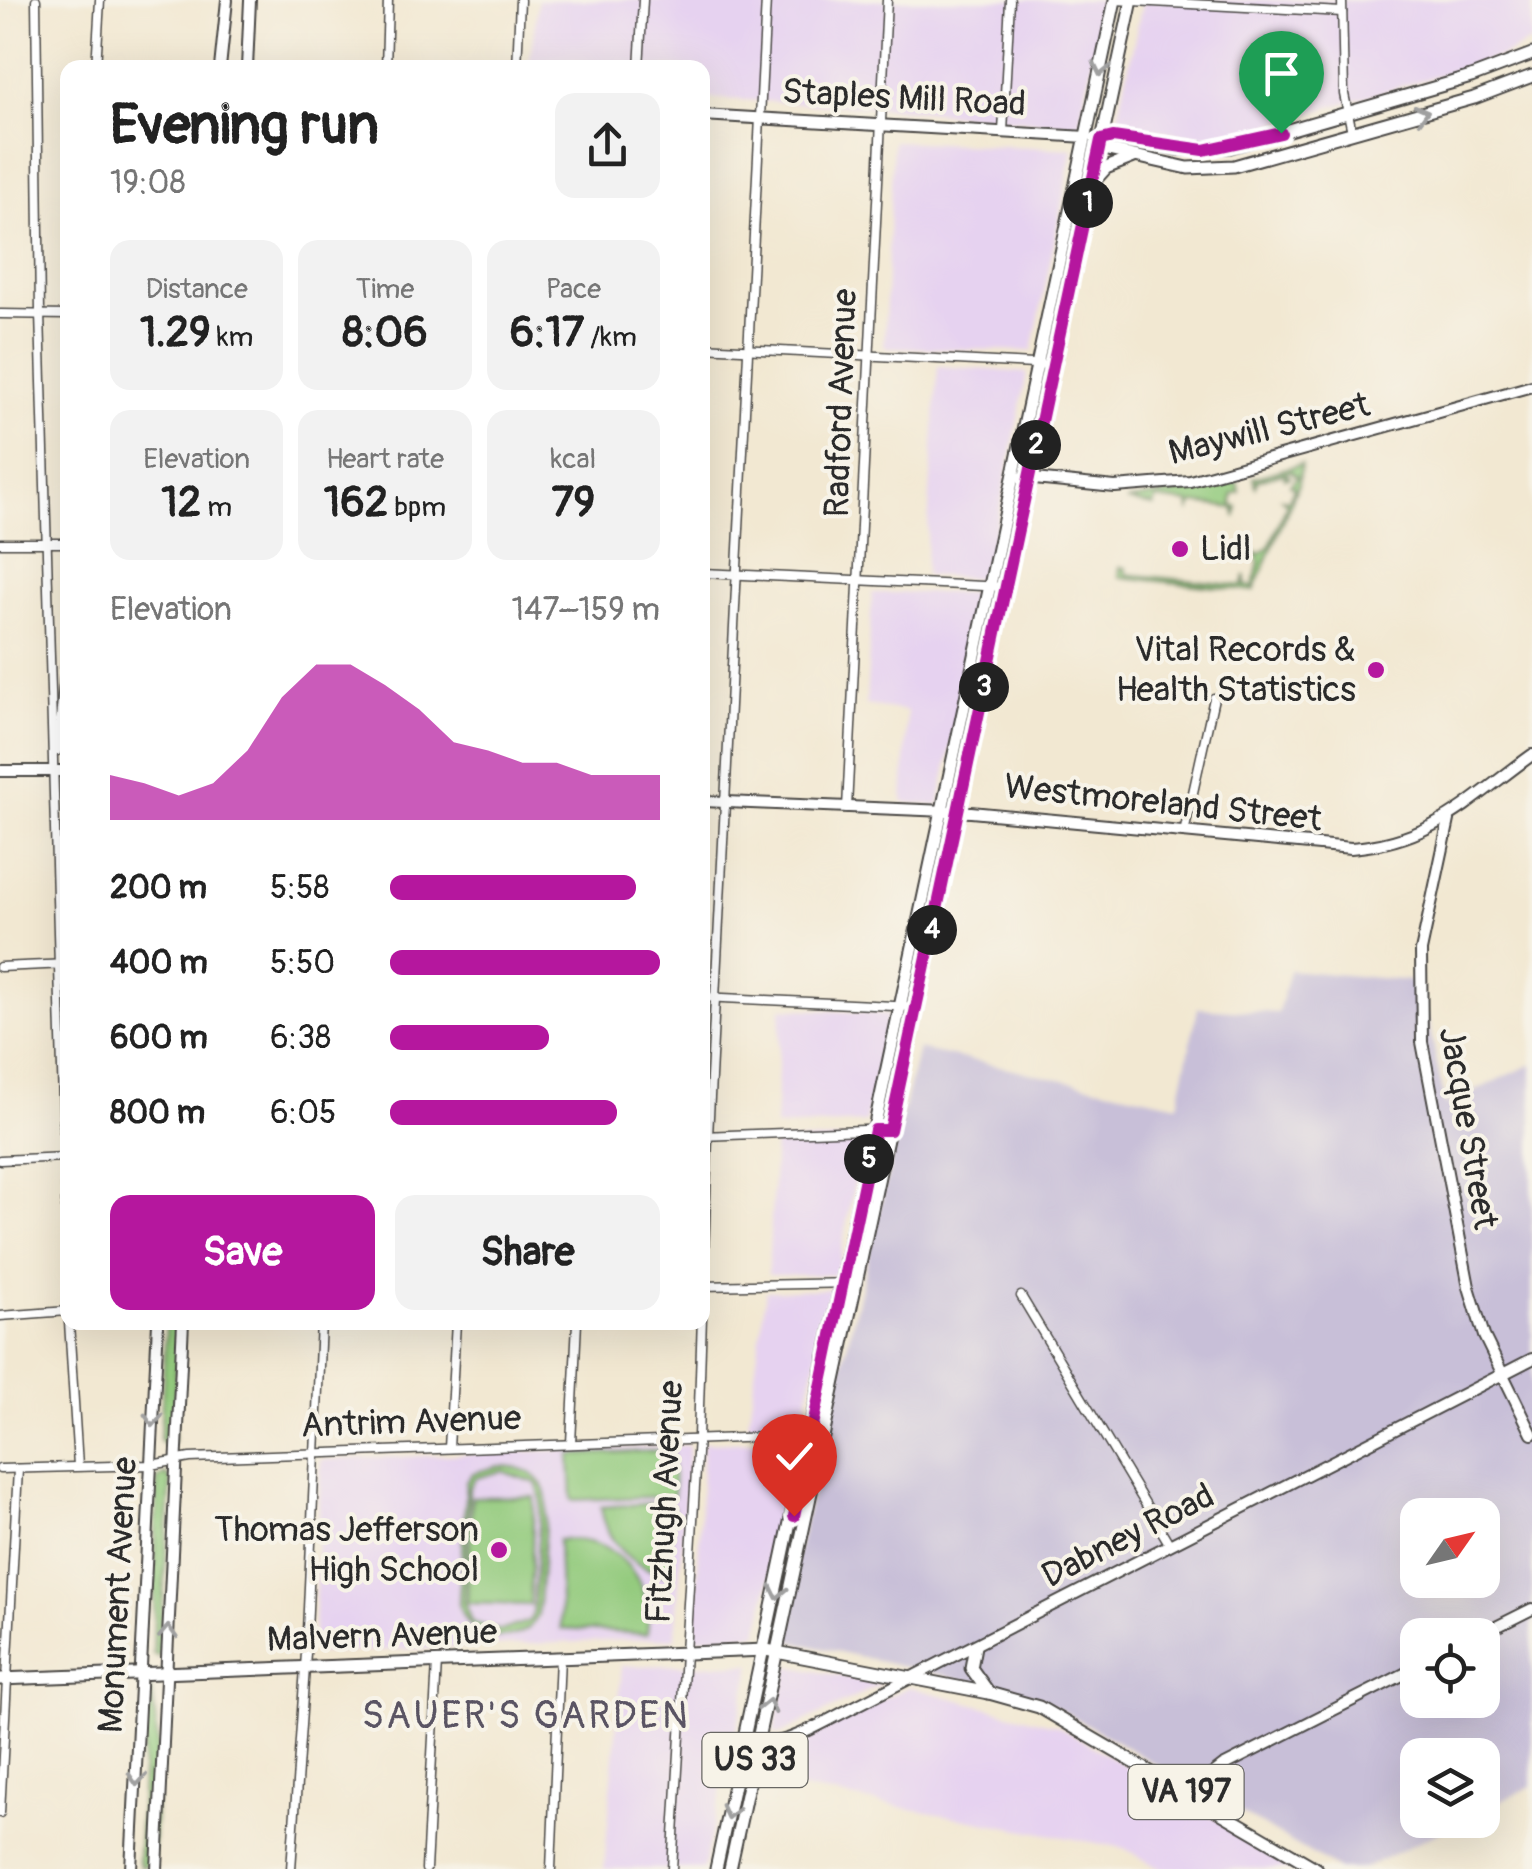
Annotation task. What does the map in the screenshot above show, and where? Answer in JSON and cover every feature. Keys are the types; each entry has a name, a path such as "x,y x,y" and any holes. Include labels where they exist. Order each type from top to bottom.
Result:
{"main road":[{"path":"1087,137 1115,0"},
{"path":"1091,187 1132,1"},
{"name":"Staples Mill Road","path":"1087,137 1113,137 1180,149 1214,149 1471,78 1532,54"},
{"name":"Staples Mill Road","path":"1101,140 1108,150 1134,157 1188,168 1220,168 1532,76"},
{"name":"US 33","path":"730,1869 752,1745 825,1435 890,1130 943,812 1087,137"},
{"path":"1091,187 1106,168 1134,157"},
{"name":"US 33","path":"773,1651 811,1435 875,1130 957,812 1091,187"},
{"path":"975,1646 971,1668 989,1693"},
{"name":"Malvern Avenue","path":"4,1679 773,1651"},
{"name":"VA 197","path":"773,1651 989,1693 1039,1707 1317,1869"},
{"name":"US 33","path":"716,1869 752,1745"}],"street":[{"path":"36,0 40,313 60,753"},
{"path":"96,60 100,0"},
{"path":"221,60 227,0"},
{"path":"246,60 250,0"},
{"path":"386,60 388,0"},
{"path":"517,60 520,0"},
{"path":"639,60 642,0"},
{"name":"Fitzhugh Avenue","path":"710,1083 718,998 766,0"},
{"name":"Radford Avenue","path":"847,808 887,0"},
{"path":"1003,132 1010,0"},
{"path":"1115,0 1342,12"},
{"path":"1342,0 1347,113 1352,132"},
{"name":"Staples Mill Road","path":"710,115 1087,137"},
{"path":"0,314 60,314"},
{"path":"710,347 1053,365"},
{"name":"Maywill Street","path":"1014,477 1116,487 1190,481 1532,386"},
{"path":"0,543 60,542"},
{"path":"710,574 1005,587"},
{"path":"1184,833 1214,698"},
{"name":"Westmoreland Street","path":"710,801 957,812 1351,848 1400,841 1448,820 1532,755"},
{"path":"0,771 60,771"},
{"name":"Jacque Street","path":"1448,820 1421,952 1422,1042 1469,1287 1502,1375 1532,1434"},
{"path":"0,967 60,964"},
{"path":"710,998 908,1006"},
{"path":"710,1136 890,1130"},
{"path":"0,1160 60,1157"},
{"path":"710,1286 857,1283"},
{"path":"1020,1296 1170,1545"},
{"path":"0,1316 60,1312"},
{"path":"70,1330 78,1466"},
{"name":"Monument Avenue","path":"131,1869 158,1330"},
{"name":"Monument Avenue","path":"157,1869 182,1330"},
{"path":"291,1869 320,1330"},
{"path":"449,1448 456,1330"},
{"path":"572,1443 578,1330"},
{"name":"Fitzhugh Avenue","path":"672,1869 702,1330"},
{"name":"Dabney Road","path":"752,1745 822,1723 1532,1359"},
{"name":"Antrim Avenue","path":"0,1470 151,1465 174,1460 315,1453 825,1435"},
{"path":"0,1813 4,1679 18,1469"},
{"path":"1500,1625 1532,1609"},
{"path":"551,1869 560,1657"},
{"path":"426,1869 437,1662"},
{"path":"1188,1794 1222,1766 1400,1676"}],"shaded area":[{"path":"538,0 1104,0 1079,126 895,108 710,98 710,60 530,60"},
{"path":"1143,0 1532,0 1532,41 1503,56 1247,132 1204,138 1121,124 1118,116"},
{"path":"893,141 1073,149 1032,351 884,347"},
{"path":"938,366 1027,373 986,579 925,575"},
{"path":"872,593 981,593 939,806 903,802 907,711 866,705"},
{"path":"1289,970 1411,981 1429,1024 1445,1105 1532,1064 1532,1786 1500,1802 1500,1738 1400,1738 1400,1838 1426,1838 1363,1869 1338,1869 1039,1697 777,1638 918,1049 1178,1104 1198,1008 1278,1013"},
{"path":"781,1008 888,1014 865,1123 775,1127"},
{"path":"862,1139 837,1275 768,1275 775,1141"},
{"path":"833,1289 801,1426 748,1425 766,1291"},
{"path":"799,1440 758,1633 695,1638 703,1443"},
{"name":"Thomas Jefferson High School","path":"689,1445 675,1638 313,1653 321,1460"},
{"path":"752,1664 703,1869 604,1869 622,1666"},
{"path":"788,1666 882,1684 779,1734 774,1732"},
{"path":"909,1687 1058,1726 1300,1869 1161,1869 1124,1848 763,1782 772,1750"}],"green space":[{"path":"1301,464 1299,483 1254,591 1119,577 1120,567 1126,568 1126,574 1243,586 1245,575 1246,586 1253,587 1259,562 1256,552 1260,554 1269,547 1287,504 1282,499 1289,500 1294,488 1290,485 1297,477 1291,471 1285,472 1290,477 1285,478 1283,473 1258,480 1256,486 1253,478"},
{"path":"1237,482 1240,492 1233,494 1232,504 1238,507 1236,515 1234,508 1194,503 1190,510 1189,503 1156,499 1154,506 1126,501"},
{"path":"166,1330 178,1330 173,1441 167,1447 160,1441"},
{"path":"672,1450 674,1496 572,1500 570,1455"},
{"path":"499,1466 523,1470 536,1477 547,1498 538,1616 530,1627 506,1637 481,1633 471,1626 459,1603 466,1482 473,1473","holes":["502,1471 536,1483 541,1499 533,1614 529,1621 501,1631 471,1622 464,1601 469,1488 476,1478"]},
{"path":"165,1474 171,1480 159,1657 153,1654 157,1480"},
{"path":"472,1497 534,1497 530,1605 467,1603"},
{"path":"668,1502 673,1508 669,1575 644,1567 623,1553 609,1533 601,1507"},
{"path":"558,1540 597,1544 626,1564 644,1595 647,1634 561,1629"},
{"path":"152,1688 158,1746 152,1864 141,1867 138,1860 146,1693"}],"place":[{"name":"Lidl","path":"1180,549"},
{"name":"Vital Records & Health Statistics","path":"1376,670"},
{"name":"Thomas Jefferson High School","path":"499,1550"}],"district":[{"name":"SAUER'S GARDEN","path":"526,1716"}],"route":[{"path":"794,1516 875,1130 890,1130 1101,140 1113,137 1167,148 1204,150 1281,133"}]}
